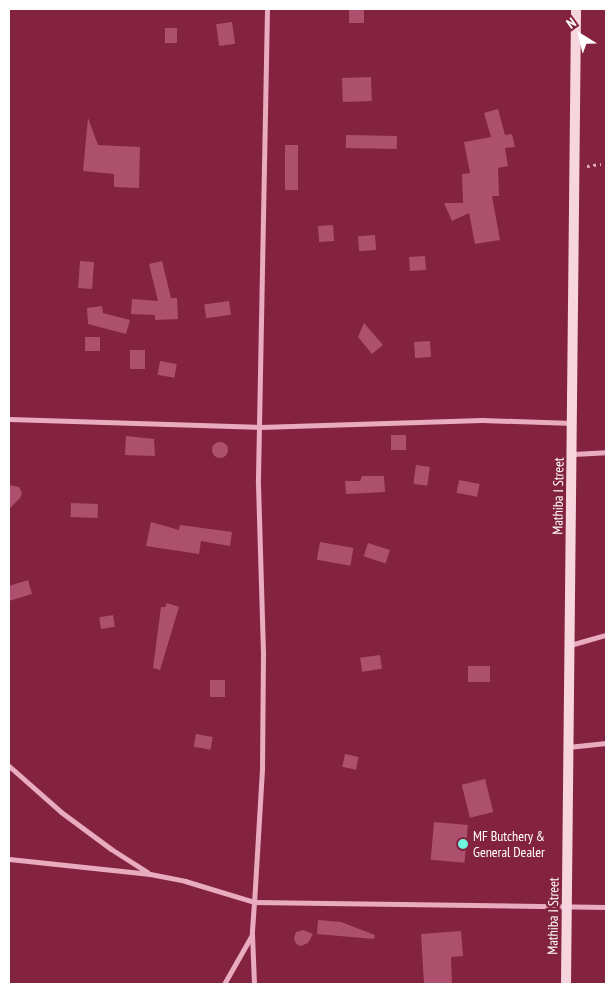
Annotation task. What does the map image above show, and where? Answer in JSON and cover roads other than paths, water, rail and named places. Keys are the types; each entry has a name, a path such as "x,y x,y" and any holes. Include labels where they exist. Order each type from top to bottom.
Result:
{"street":[{"path":"254,984 252,934 262,759 263,654 258,484 267,9"},
{"name":"Mathiba I Street","path":"566,984 576,9"},
{"path":"9,419 260,427 472,420 573,423"},
{"path":"572,454 606,452"},
{"path":"570,645 606,635"},
{"path":"568,747 606,743"},
{"path":"9,766 61,812 111,849 150,874"},
{"path":"9,859 150,874 185,881 254,902 606,907"},
{"path":"224,984 252,934"}],"place":[{"name":"MF Butchery & General Dealer","path":"463,844"}]}
